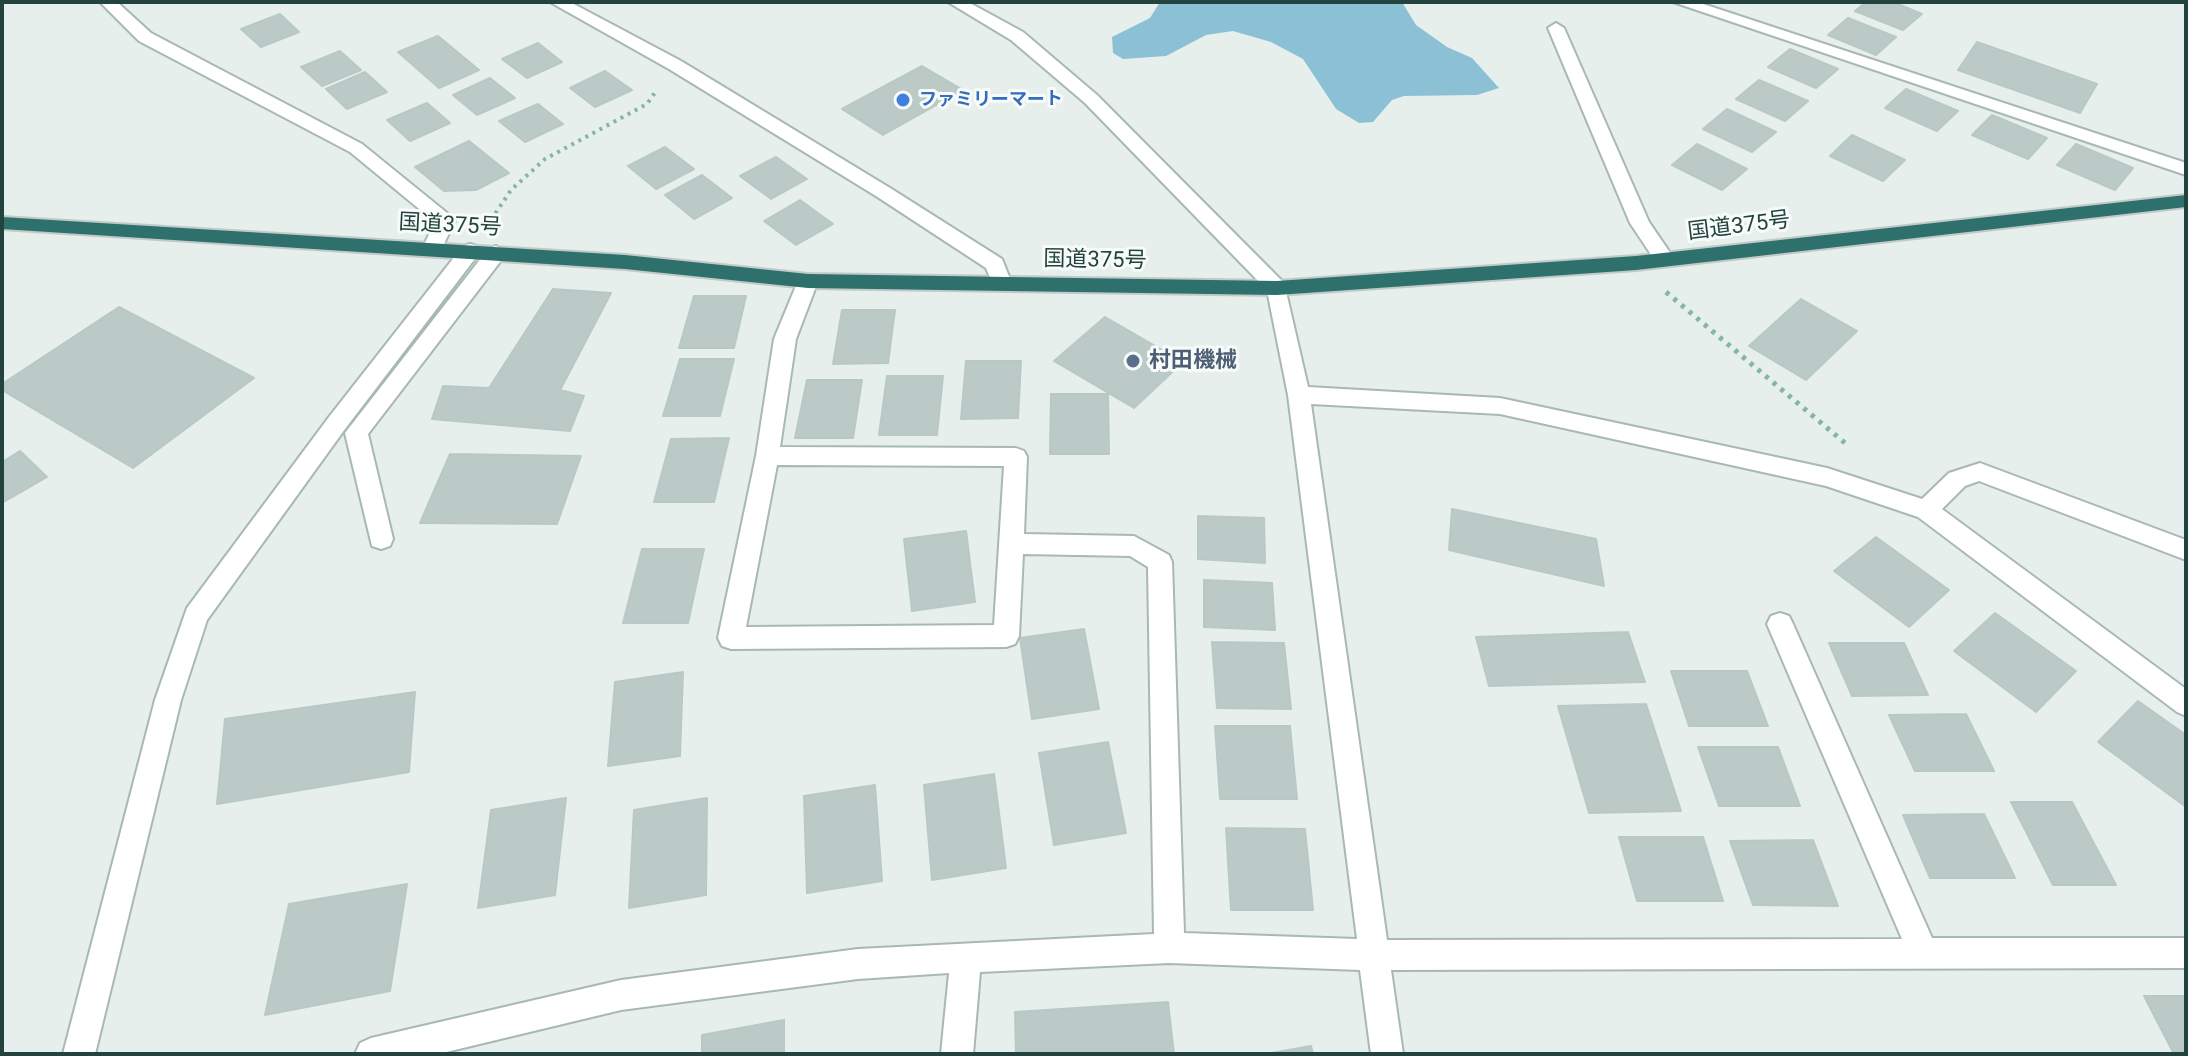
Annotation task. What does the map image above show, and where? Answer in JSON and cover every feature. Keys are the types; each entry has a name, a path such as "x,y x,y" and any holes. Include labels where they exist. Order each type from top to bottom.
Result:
{"highway":[{"name":"国道375号","path":"2,223 470,251 808,281 1277,288 1636,263 2186,201"}],"street":[{"path":"108,2 145,37 356,148 445,221 432,249"},
{"path":"558,2 675,65 995,264 1002,284"},
{"path":"956,2 1017,36 1091,99 1277,288 1299,395 1387,1054"},
{"path":"1681,2 2186,169"},
{"path":"1556,28 1640,223 1665,260"},
{"path":"79,1054 168,700 196,616 337,423 470,251"},
{"path":"381,539 356,433 496,253"},
{"path":"767,456 1016,457 1006,636 731,638 767,456 785,339 808,281"},
{"path":"1299,395 1500,406 1827,477 1926,510 2186,704"},
{"path":"1926,510 1957,479 1980,472 2186,550"},
{"path":"1013,544 1134,546 1160,562 1169,948"},
{"path":"1780,624 1923,952"},
{"path":"371,1054 621,995 858,964 966,957 1169,948 1372,955 2186,953"},
{"path":"957,1054 966,957"}],"path":[{"path":"470,251 511,190 545,159 647,104 675,65"},
{"path":"1636,263 1683,309 1853,450"}],"water":[{"path":"1160,2 1402,2 1416,25 1447,47 1472,58 1499,88 1477,95 1404,96 1392,100 1373,122 1359,123 1336,109 1303,59 1271,42 1233,31 1206,35 1166,56 1123,59 1113,53 1112,37 1150,18"}],"building":[{"path":"1866,2 1893,2 1922,14 1903,30 1855,11"},
{"path":"280,14 299,32 261,47 241,29"},
{"path":"1848,18 1896,37 1876,55 1828,35"},
{"path":"438,36 479,70 439,88 398,52"},
{"path":"1977,42 2097,84 2080,113 1958,70"},
{"path":"538,43 562,62 527,78 502,59"},
{"path":"1790,49 1838,69 1816,88 1768,67"},
{"path":"340,51 361,70 322,86 301,67"},
{"name":"ファミリーマート","path":"922,66 963,90 883,135 842,109"},
{"path":"605,71 632,90 595,107 570,88"},
{"path":"365,72 387,92 347,109 326,89"},
{"path":"490,78 515,98 477,115 453,95"},
{"path":"1759,80 1808,101 1785,121 1736,99"},
{"path":"1906,89 1958,111 1937,131 1885,108"},
{"path":"427,103 450,123 410,141 387,120"},
{"path":"538,104 563,124 525,142 499,121"},
{"path":"1727,109 1776,132 1752,152 1703,129"},
{"path":"1992,115 2047,138 2028,159 1972,135"},
{"path":"1852,135 1905,160 1883,181 1830,156"},
{"path":"469,141 509,173 476,190 444,191 415,167"},
{"path":"1697,144 1747,169 1722,190 1672,165"},
{"path":"2076,144 2133,168 2115,190 2057,165"},
{"path":"665,147 694,169 656,189 628,166"},
{"path":"776,157 807,179 771,199 740,176"},
{"path":"702,175 732,198 694,219 665,195"},
{"path":"800,200 833,224 796,245 764,221"},
{"path":"553,289 611,293 560,390 584,396 570,431 432,419 443,386 489,388"},
{"path":"694,296 746,296 734,348 679,348"},
{"path":"1801,299 1857,331 1806,380 1749,346"},
{"path":"119,307 254,378 133,468 2,390 2,384"},
{"path":"842,310 895,310 888,363 833,364"},
{"path":"1105,317 1183,362 1134,408 1054,361"},
{"path":"680,359 734,359 720,416 663,416"},
{"path":"966,361 1021,361 1018,418 961,419"},
{"path":"887,376 943,376 937,435 879,435"},
{"path":"807,380 862,380 853,438 795,438"},
{"path":"1051,394 1108,394 1109,454 1050,454"},
{"path":"729,438 714,502 654,502 671,439"},
{"path":"20,451 47,477 2,503 2,462"},
{"path":"450,454 581,456 557,524 420,523"},
{"path":"1452,509 1596,539 1604,586 1449,550"},
{"path":"1198,516 1264,518 1265,563 1198,559"},
{"path":"966,531 975,602 912,611 904,539"},
{"path":"1876,537 1949,590 1909,627 1834,571"},
{"path":"642,549 704,549 688,623 623,623"},
{"path":"1204,580 1272,583 1275,630 1204,627"},
{"path":"1995,613 2076,671 2036,712 1954,651"},
{"path":"1084,629 1099,709 1032,719 1020,638"},
{"path":"1628,632 1645,682 1489,686 1476,637"},
{"path":"1212,642 1284,643 1291,709 1217,708"},
{"path":"1829,643 1904,643 1928,695 1852,696"},
{"path":"1671,671 1747,671 1768,726 1689,726"},
{"path":"683,672 680,756 608,766 615,682"},
{"path":"415,692 409,772 217,804 225,719"},
{"path":"2138,701 2186,735 2186,807 2098,742"},
{"path":"1646,704 1681,811 1589,813 1558,706"},
{"path":"1966,714 1994,771 1915,771 1889,715"},
{"path":"1215,726 1290,726 1297,799 1220,799"},
{"path":"1108,742 1126,833 1054,845 1039,753"},
{"path":"1698,747 1778,747 1800,806 1719,806"},
{"path":"994,774 1006,868 932,880 924,785"},
{"path":"875,785 882,881 807,893 804,796"},
{"path":"566,798 555,895 478,908 491,810"},
{"path":"707,798 706,895 629,908 634,810"},
{"path":"2011,802 2072,802 2116,885 2053,885"},
{"path":"1984,814 2015,878 1930,878 1903,815"},
{"path":"1226,828 1305,829 1313,910 1231,910"},
{"path":"1619,837 1703,837 1723,901 1637,901"},
{"path":"1813,840 1838,906 1753,905 1730,841"},
{"path":"407,884 390,991 265,1015 289,904"},
{"path":"2144,996 2186,996 2186,1054 2174,1054"},
{"path":"1168,1002 1174,1054 1016,1054 1015,1012"},
{"path":"784,1020 784,1054 702,1054 702,1035"},
{"path":"1311,1046 1313,1054 1266,1054"}],"place":[{"name":"ファミリーマート","path":"903,100"},
{"name":"村田機械","path":"1133,361"}]}
